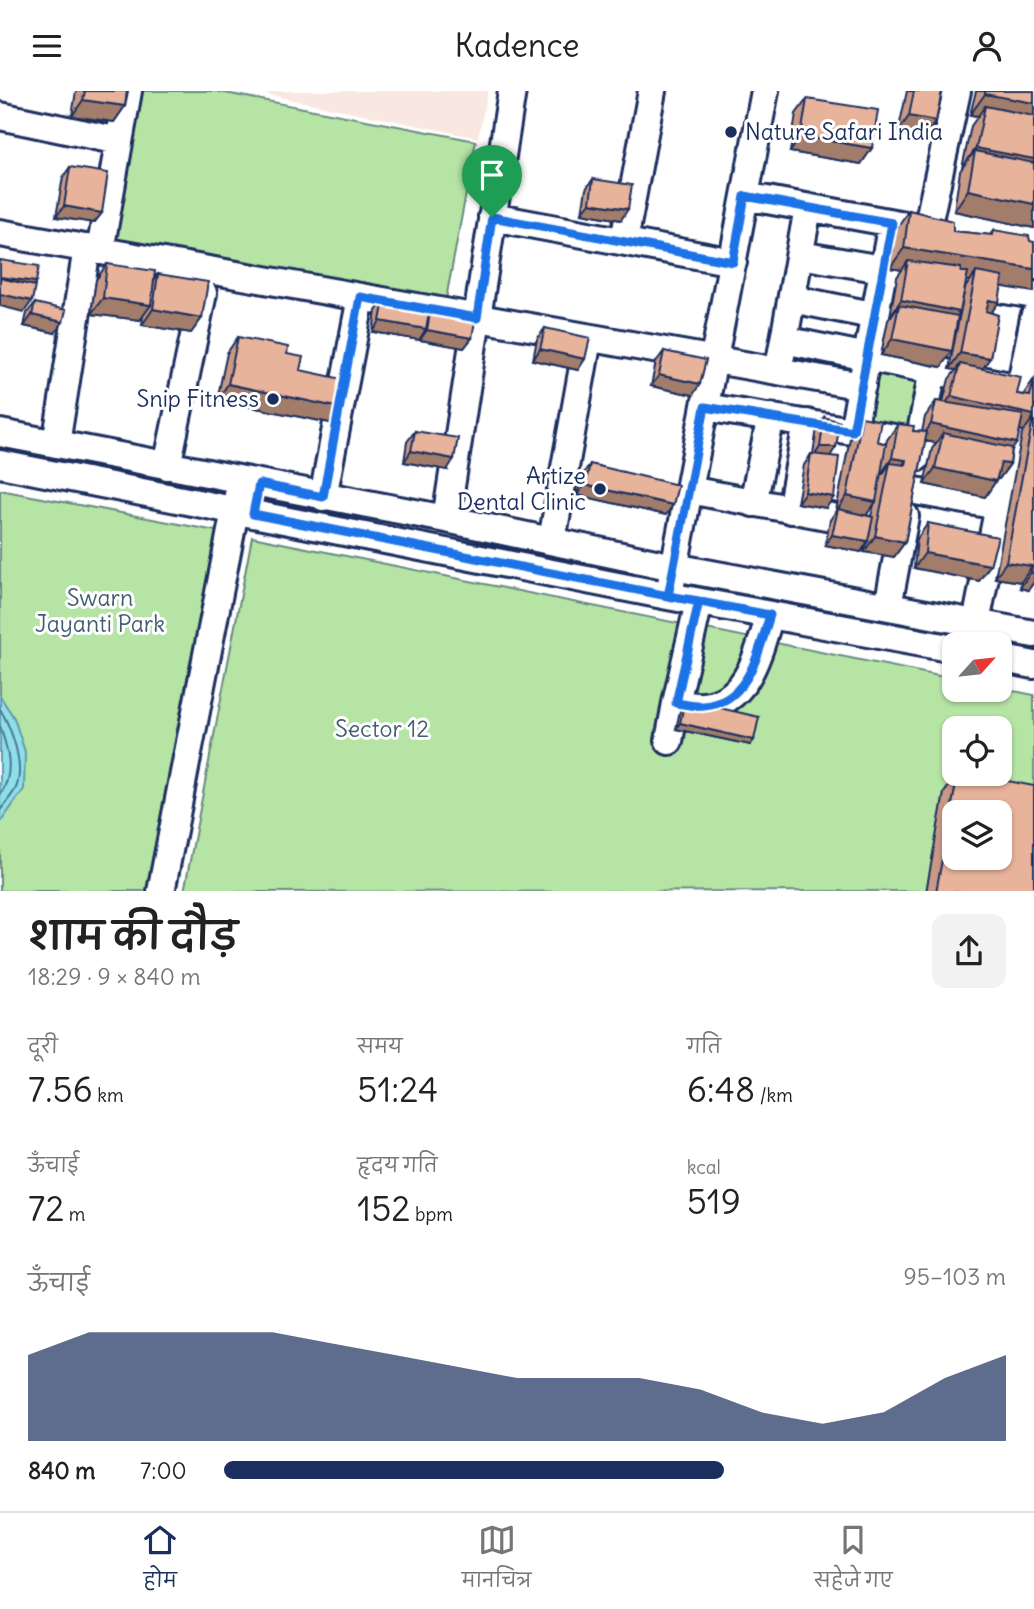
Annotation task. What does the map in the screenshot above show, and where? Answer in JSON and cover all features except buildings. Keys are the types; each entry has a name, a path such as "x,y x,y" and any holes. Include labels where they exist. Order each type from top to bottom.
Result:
{"street":[{"path":"56,444 128,91"},
{"path":"446,519 512,91"},
{"path":"668,596 765,91"},
{"path":"927,229 963,120 957,91"},
{"path":"624,241 644,92"},
{"path":"0,116 119,141"},
{"path":"745,196 954,234"},
{"path":"779,372 808,208"},
{"path":"492,217 733,262"},
{"path":"845,438 862,386 892,223"},
{"path":"0,233 862,386"},
{"path":"800,255 884,269 958,294 996,289 1034,295"},
{"path":"167,466 208,270"},
{"path":"992,315 996,289"},
{"path":"323,497 360,297"},
{"path":"792,299 914,323"},
{"path":"784,340 867,357 942,365 980,380 1027,389 1034,318"},
{"path":"552,540 588,339"},
{"path":"980,380 985,354"},
{"path":"888,606 914,535 910,490 931,426 942,365"},
{"path":"705,407 807,423 845,438 881,436 931,426 1007,461"},
{"path":"753,503 771,417"},
{"path":"790,510 807,423"},
{"path":"976,623 977,547 998,506 1012,432 985,426"},
{"path":"0,433 1034,634"},
{"path":"689,491 790,510 830,505 860,523 867,522 881,436"},
{"path":"0,464 668,596 942,647"},
{"path":"161,891 250,483"},
{"path":"910,490 998,506"},
{"path":"179,891 244,512"},
{"path":"669,741 699,601"},
{"path":"676,703 703,706 732,696 747,679 770,615"},
{"path":"1012,661 1034,665"}],"shaded area":[{"path":"260,91 488,91 478,138"}],"green space":[{"path":"142,91 215,91 476,141 445,304 114,240"},
{"path":"870,362 926,372 914,439 858,430"},
{"name":"Swarn Jayanti Park","path":"0,490 216,531 146,891 0,891"},
{"name":"Sector 12","path":"252,537 942,677 942,702 1012,702 1012,691 1034,695 1034,891 184,891"}],"water":[{"path":"0,696 14,718 25,752 24,789 0,823"}],"place":[{"name":"Nature Safari India","path":"731,132"},
{"name":"Snip Fitness","path":"273,399"},
{"name":"Artize Dental Clinic","path":"600,489"}],"route":[{"path":"492,217 477,318 360,297 323,497 259,484 253,514 668,596 699,601 676,703 703,706 732,696 747,679 770,615 699,601 668,596 705,407 853,431 892,223 745,196 733,262 492,217"}]}
